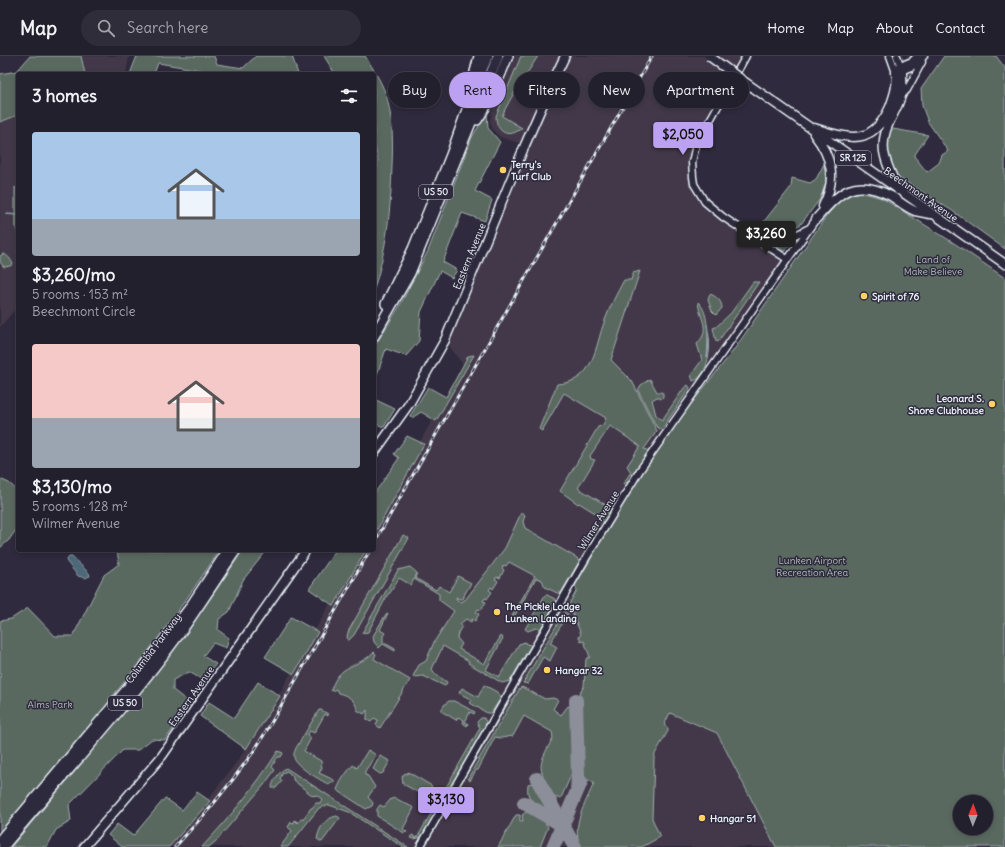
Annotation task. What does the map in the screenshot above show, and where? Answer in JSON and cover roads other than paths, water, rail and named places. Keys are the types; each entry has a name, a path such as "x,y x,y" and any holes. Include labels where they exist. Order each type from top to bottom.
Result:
{"highway":[{"path":"463,122 479,56"},
{"name":"US 50","path":"376,321 396,287 413,249 451,155 488,56"},
{"name":"US 50","path":"376,332 410,273 498,56"},
{"path":"464,140 490,100 508,56"},
{"name":"Columbia Parkway","path":"0,840 128,688 188,610 227,552"},
{"name":"Columbia Parkway","path":"3,847 93,741 180,633 235,552"}],"main road":[{"name":"Eastern Avenue","path":"376,450 412,398 445,340 528,138 556,73 565,56"},
{"name":"Beechmont Avenue","path":"709,56 1005,264"},
{"path":"898,70 903,84 901,96 889,120 884,140 886,162 898,190"},
{"path":"808,126 843,137 852,138 875,130 882,122 894,98 898,70"},
{"path":"808,126 821,143 830,168 832,180 827,197 816,219"},
{"path":"816,219 833,200 845,191 858,186 873,188 914,210 936,216"},
{"name":"Eastern Avenue","path":"84,847 162,756 305,552"}],"street":[{"path":"746,56 696,145 693,155 692,169 694,184 705,202 723,217 787,258"},
{"path":"890,56 898,70"},
{"path":"897,56 898,70"},
{"path":"898,70 916,65 922,57"},
{"path":"901,96 907,90 922,57"},
{"name":"Wilmer Avenue","path":"420,847 585,560 640,470 787,258 816,219"},
{"path":"754,237 781,239 797,235 809,228"}],"water":[{"path":"69,557 72,557 89,573 90,576 85,578 78,576 66,561"}],"waterway":[{"path":"6,214 16,215"},
{"path":"707,325 709,338 708,356"}],"railway":[{"path":"376,539 652,56"},
{"path":"175,847 210,808 254,751 369,552"}],"place":[{"name":"Terry's Turf Club","path":"503,170"},
{"name":"Spirit of 76","path":"864,296"},
{"name":"Leonard S. Shore Clubhouse","path":"992,404"},
{"name":"The Pickle Lodge Lunken Landing","path":"497,612"},
{"name":"Hangar 32","path":"547,670"},
{"name":"Hangar 51","path":"702,818"}],"park label":[{"name":"Land of Make Believe","path":"933,264"},
{"name":"Lunken Airport Recreation Area","path":"812,566"},
{"name":"Alms Park","path":"50,704"}]}
